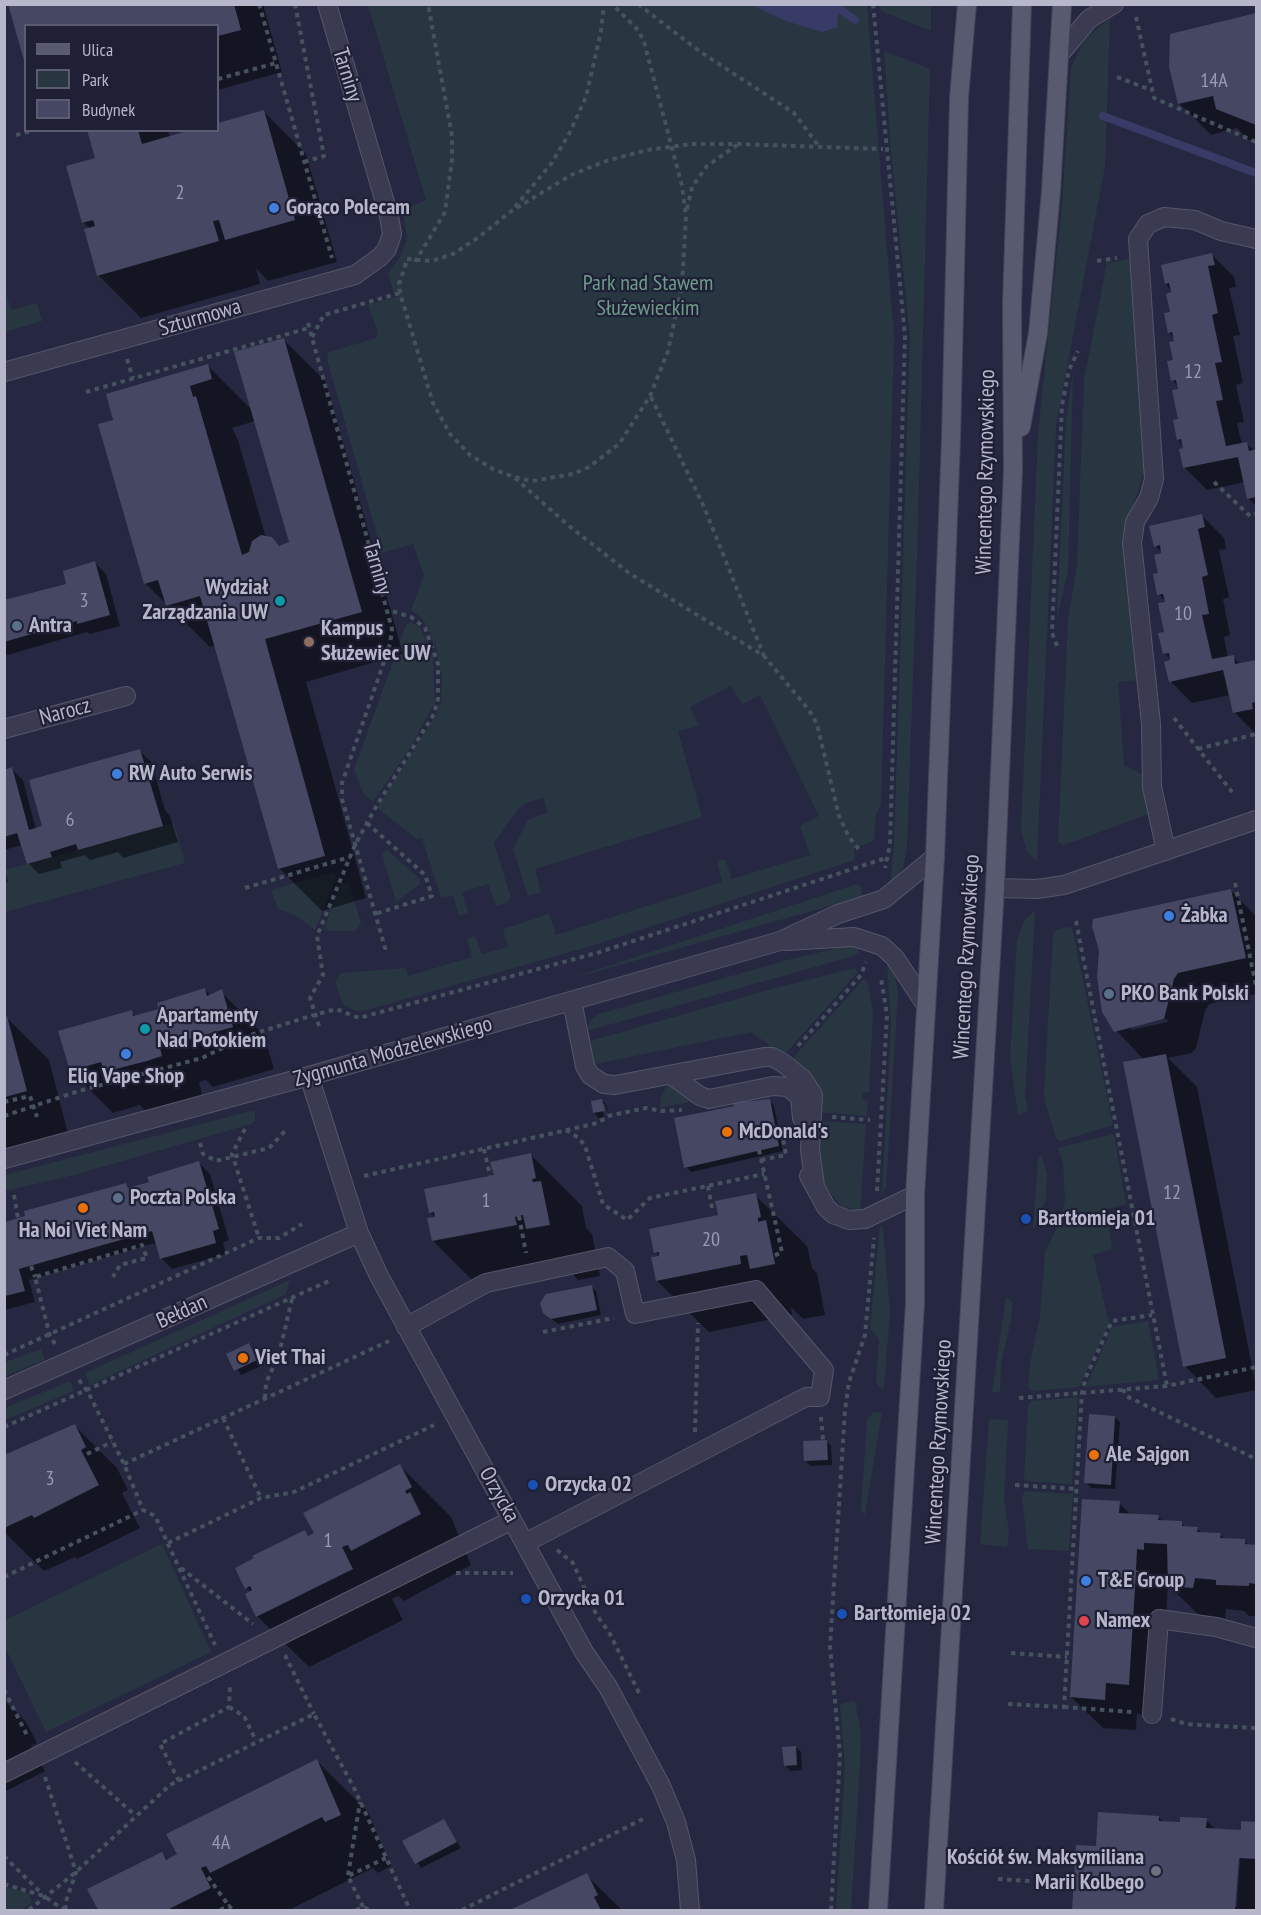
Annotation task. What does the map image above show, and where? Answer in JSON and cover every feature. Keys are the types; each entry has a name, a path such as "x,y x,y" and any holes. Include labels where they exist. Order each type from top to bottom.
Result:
{"main road":[{"name":"Wincentego Rzymowskiego","path":"955,4 959,98"},
{"name":"Wincentego Rzymowskiego","path":"878,1911 915,1305 915,1195 935,856 951,439 959,98 967,4"},
{"name":"Wincentego Rzymowskiego","path":"933,1911 995,888 1013,471 1012,303 1022,4"},
{"path":"1013,471 1038,333 1051,191 1062,4"}],"street":[{"name":"Tarniny","path":"327,4 389,216 394,253"},
{"path":"1059,56 1089,19 1114,4"},
{"path":"1166,851 1152,787 1151,724 1131,543 1135,522 1149,498 1154,479 1138,239 1148,224 1164,217 1195,220 1221,231 1257,239"},
{"name":"Szturmowa","path":"4,372 355,275 394,253"},
{"name":"Narocz","path":"4,729 126,696"},
{"path":"995,888 1037,889 1064,885 1257,820"},
{"name":"Zygmunta Modzelewskiego","path":"4,1159 309,1076 780,941 838,914 884,899 935,856"},
{"name":"Zygmunta Modzelewskiego","path":"780,941 854,937 875,942 895,958 926,1005"},
{"path":"572,1001 585,1066 594,1078 615,1085 764,1057 772,1057 783,1063 803,1079 813,1095 810,1150 815,1186"},
{"path":"671,1075 700,1096 709,1099 779,1085 796,1092 803,1109 799,1153 826,1207 833,1214 856,1221 876,1215 915,1195"},
{"name":"Orzycka","path":"309,1076 359,1233 406,1327 584,1652 608,1687 661,1786 676,1822 686,1860 690,1911"},
{"name":"Bełdan","path":"4,1390 359,1233"},
{"path":"406,1327 486,1283 608,1257 625,1271 635,1314 756,1290 824,1370 820,1397 806,1397 525,1543"},
{"path":"4,1773 512,1520"},
{"path":"1152,1714 1159,1619 1216,1627 1257,1638"}],"path":[{"path":"259,4 334,265"},
{"path":"295,4 324,156 304,162"},
{"path":"416,262 445,212 452,160 452,136 428,4"},
{"path":"510,212 551,164 570,134 590,79 601,31 604,4"},
{"path":"408,259 401,274 400,293 439,417 459,445 470,455 485,465 514,477 532,481 555,479 589,467 619,444 650,396 668,351 677,317 686,248 686,216 672,147 641,35 612,4"},
{"path":"638,4 699,51 794,113 818,145"},
{"path":"873,4 879,46 905,336 890,844 886,858 885,877"},
{"path":"1136,17 1154,98 1257,142"},
{"path":"219,79 276,63"},
{"path":"1117,77 1152,90"},
{"path":"16,135 27,132"},
{"path":"394,253 416,262 432,261 453,254 510,212 572,176 597,165 647,150 738,144 883,149"},
{"path":"686,216 692,187 703,171 738,144"},
{"path":"1097,261 1127,256"},
{"path":"312,337 324,315 400,293"},
{"name":"Tarniny","path":"133,378 308,325 389,610 392,628 390,645 342,783 342,799 386,951"},
{"path":"1057,646 1052,633 1062,405 1069,370 1078,351"},
{"path":"86,392 133,378 126,355"},
{"path":"650,396 704,507 764,656 809,710 817,724 839,816 861,852"},
{"path":"514,477 569,526 629,573 764,656"},
{"path":"1214,482 1250,516 1257,514"},
{"path":"319,1026 310,998 323,975 317,936 355,845 434,714 438,699 438,664 425,628 411,617 389,610"},
{"path":"1173,718 1232,792"},
{"path":"1198,749 1257,734"},
{"path":"367,823 426,874 432,896 375,914"},
{"path":"245,888 350,857"},
{"path":"4,1116 34,1108 79,1091 202,1058 247,1035 336,1009 359,1018 600,952 886,858"},
{"path":"1235,882 1257,986"},
{"path":"1076,921 1167,1386"},
{"path":"793,1051 861,975 867,959"},
{"path":"876,1193 887,1015 882,969"},
{"path":"4,1102 30,1096 37,1117"},
{"path":"364,1176 598,1123 608,1116 646,1108 662,1111 684,1109"},
{"path":"829,1117 870,1120"},
{"path":"200,1143 203,1154 216,1161 269,1148 286,1129"},
{"path":"245,1130 232,1154 259,1238"},
{"path":"566,1130 579,1138 585,1146 603,1204 627,1220 650,1198 764,1174"},
{"path":"484,1149 490,1176"},
{"path":"759,1150 782,1252 774,1256"},
{"path":"761,1160 786,1155"},
{"path":"708,1186 712,1208"},
{"path":"14,1195 18,1218"},
{"path":"519,1216 530,1273"},
{"path":"4,1355 50,1336 259,1238 279,1238 302,1224"},
{"path":"831,1911 840,1740 830,1647 848,1387 865,1335 874,1235"},
{"path":"34,1277 142,1245 147,1258 120,1265 113,1277"},
{"path":"31,1266 50,1336"},
{"path":"4,1427 88,1392 329,1281"},
{"path":"265,1399 266,1383 279,1354 292,1299"},
{"path":"697,1301 698,1361 693,1427 702,1452"},
{"path":"543,1332 635,1314"},
{"path":"1008,1704 1064,1707 1082,1392 1086,1377 1112,1321 1152,1315"},
{"path":"124,1464 389,1341"},
{"path":"1018,1398 1167,1386 1257,1367"},
{"path":"1123,1389 1126,1396 1257,1459"},
{"path":"88,1392 124,1464 143,1510 155,1516 223,1665 230,1681 229,1707"},
{"path":"223,1418 261,1498"},
{"path":"168,1543 261,1498 294,1492 434,1425"},
{"path":"87,1454 112,1442"},
{"path":"1250,1456 1257,1454"},
{"path":"1015,1485 1078,1489"},
{"path":"4,1577 143,1510"},
{"path":"179,1567 273,1639 278,1653 283,1651 360,1802 410,1911"},
{"path":"1011,1653 1067,1657"},
{"path":"4,1690 38,1757 76,1872 65,1904 65,1911"},
{"path":"229,1707 244,1716 256,1741"},
{"path":"179,1781 160,1744 229,1707"},
{"path":"29,1911 44,1896 76,1872 135,1815 179,1781 314,1714"},
{"path":"58,1748 135,1815"},
{"path":"360,1802 348,1875 363,1907 370,1911"},
{"path":"462,1911 645,1818"},
{"path":"4,1856 44,1896 65,1911"},
{"path":"348,1875 386,1858"},
{"path":"208,1877 233,1911"},
{"path":"998,1879 1074,1884"},
{"path":"4,1884 44,1896"},
{"path":"220,1911 229,1906"},
{"path":"356,1911 363,1907"}],"green space":[{"name":"Park nad Stawem Służewieckim","path":"368,5 867,5 894,336 881,804 876,815 874,840 854,849 855,860 591,946 363,1011 355,1011 343,1004 335,981 341,973 406,968 408,976 472,957 467,939 475,936 482,954 508,947 503,929 549,914 556,935 722,882 717,861 725,859 732,879 810,855 800,826 819,816 760,695 742,704 731,686 690,707 699,726 678,731 702,817 535,869 541,892 528,896 513,849 528,820 548,812 543,798 526,803 518,809 494,843 511,898 507,903 496,906 488,884 462,892 468,913 459,916 453,895 441,898 422,838 417,839 377,808 436,715 441,701 442,678 436,647 423,619 411,610 424,575 413,544 382,553 327,359 329,352 376,338 378,332 368,305 395,297 388,273 400,257 407,240 403,213 406,209 426,200"},
{"path":"880,5 931,5 931,31 881,11"},
{"path":"1110,18 1105,166 1056,426 1037,862 1026,850 1021,829 1038,434 1062,205 1071,68 1085,39"},
{"path":"884,51 930,69 907,848 903,868 890,885 894,846 910,336 891,152"},
{"path":"1131,259 1146,466 1123,536 1137,680 1118,682 1124,765 1143,775 1149,814 1064,845 1058,842 1068,619 1077,566 1084,380 1107,263"},
{"path":"4,286 11,310 37,303 42,321 5,332"},
{"path":"1073,371 1068,571 1057,618 1066,421"},
{"path":"412,622 421,629 433,656 435,703 408,751 373,802 363,793 354,770 406,625"},
{"path":"174,823 185,863 5,912 5,870"},
{"path":"387,850 420,879 420,884 396,902 382,854"},
{"path":"333,872 337,877 315,930 295,915 278,909 271,890"},
{"path":"341,883 349,883 361,923 356,931 328,931 325,926"},
{"path":"857,884 861,888 862,897 566,980"},
{"path":"1035,911 1025,1097 1028,1110 1018,1116 1010,1058 1017,940 1025,919"},
{"path":"1072,928 1113,1125 1060,1141 1056,1138 1044,1091 1053,935 1056,930"},
{"path":"847,946 859,946 858,953 587,1031 590,1021 599,1014 791,959"},
{"path":"887,962 895,976 898,993 886,1186 882,1196 891,1023"},
{"path":"855,968 858,972 784,1055 766,1049 769,1045 751,1032 591,1065 587,1042 768,990"},
{"path":"864,979 868,982 873,1014 869,1092 863,1092 863,1100 868,1101 867,1116 818,1112 790,1061"},
{"path":"668,1084 694,1101 660,1108 661,1096"},
{"path":"255,1110 255,1121 251,1124 74,1175 5,1191 5,1175"},
{"path":"817,1121 866,1124 860,1211 841,1206 826,1187 816,1154"},
{"path":"1114,1134 1126,1204 1107,1209 1112,1249 1093,1255 1109,1323 1079,1387 1032,1391 1028,1387 1030,1364 1040,1316 1045,1252 1060,1221 1065,1200 1063,1163 1058,1148"},
{"path":"1042,1155 1047,1175 1046,1199 1033,1231 1038,1159"},
{"path":"880,1225 883,1228 890,1312 884,1388 879,1387 876,1382 879,1339 870,1329"},
{"path":"290,1280 286,1294 90,1385 85,1373"},
{"path":"1006,1297 1013,1302 1011,1321 1001,1363 1000,1392 992,1392"},
{"path":"1148,1321 1159,1380 1086,1387 1112,1327"},
{"path":"41,1349 45,1360 5,1376 5,1362"},
{"path":"70,1381 74,1391 5,1420 5,1408"},
{"path":"1078,1397 1072,1484 1027,1481 1024,1478 1028,1405 1031,1401"},
{"path":"874,1412 882,1413 865,1515 861,1509 867,1419"},
{"path":"989,1419 1008,1420 1004,1500 1009,1531 1007,1547 980,1544"},
{"path":"1026,1491 1073,1494 1069,1551 1028,1549 1022,1496"},
{"path":"162,1544 211,1652 46,1732 5,1647 5,1620"},
{"path":"855,1701 861,1733 851,1910 836,1910 845,1767 840,1704"},
{"path":"5,1887 28,1893 32,1902 22,1910 5,1910"}],"water":[{"path":"752,5 839,5 837,27 822,32 786,21"}],"building":[{"path":"8,4 234,4 241,30 219,36 219,24 24,24 24,60"},
{"path":"1256,13 1256,125 1216,109 1213,96 1178,104 1169,67 1170,34"},
{"path":"264,110 295,220 225,240 219,220 213,221 219,241 97,276 84,229 95,226 93,220 82,223 66,166 95,158 88,132 139,132 142,144 184,132 219,132 219,123"},
{"path":"1212,253 1215,265 1208,266 1218,313 1212,315 1222,362 1215,363 1223,400 1216,401 1226,446 1247,442 1249,451 1256,449 1256,497 1247,499 1238,457 1183,468 1179,449 1183,448 1181,439 1177,440 1173,420 1178,419 1172,390 1178,389 1176,380 1171,381 1167,361 1173,360 1169,342 1174,341 1172,332 1168,333 1164,313 1170,312 1166,294 1171,292 1169,283 1165,284 1161,265"},
{"name":"Wydział Zarządzania UW","path":"284,338 362,612 265,639 325,856 278,869 200,596 166,606 158,580 144,584 98,424 113,420 106,394 208,364 212,379 190,386 193,397 196,396 242,555 249,552 252,541 261,535 272,537 279,546 289,542 234,352"},
{"path":"1202,514 1205,527 1198,529 1208,575 1202,577 1209,614 1202,615 1212,659 1234,655 1235,664 1256,660 1256,702 1252,703 1253,709 1233,713 1223,670 1169,682 1164,662 1170,660 1169,653 1163,654 1158,633 1164,632 1158,603 1165,602 1163,594 1157,595 1153,574 1158,573 1154,555 1161,553 1160,545 1154,547 1149,526"},
{"path":"95,561 110,615 77,624 77,621 4,642 4,600 66,584 63,571"},
{"path":"140,749 163,826 78,850 76,844 50,852 52,857 27,864 17,833 4,837 4,770 12,767 29,830 42,826 29,780"},
{"path":"1231,889 1246,958 1178,973 1174,979 1164,1019 1114,1032 1102,1012 1097,977 1099,951 1092,926 1093,919"},
{"name":"Apartamenty Nad Potokiem","path":"205,988 207,996 222,989 233,1027 169,1045 167,1038 158,1040 162,1056 147,1061 104,1072 101,1062 70,1071 58,1031 132,1010 133,1016 159,1009 157,1003"},
{"path":"7,1016 27,1091 5,1097 5,1017"},
{"path":"1166,1054 1226,1358 1183,1367 1123,1062"},
{"path":"602,1099 605,1111 593,1113 591,1101"},
{"name":"McDonald's","path":"770,1099 779,1146 684,1168 674,1118 734,1106 733,1103"},
{"path":"531,1153 536,1178 532,1179 533,1182 541,1181 550,1225 526,1229 523,1215 515,1217 517,1225 432,1241 427,1218 435,1217 434,1212 429,1213 424,1189 494,1175 490,1162"},
{"path":"199,1161 219,1229 213,1231 216,1243 160,1259 152,1231 19,1269 25,1291 5,1296 5,1222 25,1216 24,1211 126,1183 128,1188 149,1182 147,1177"},
{"path":"756,1193 761,1217 758,1218 758,1222 766,1220 775,1264 750,1269 747,1255 740,1256 741,1264 656,1281 651,1257 659,1256 659,1252 654,1253 649,1229 718,1215 715,1201"},
{"path":"592,1285 597,1310 551,1319 543,1313 540,1303 546,1294"},
{"path":"249,1343 257,1360 234,1371 226,1354"},
{"path":"1089,1414 1115,1416 1111,1485 1084,1483"},
{"path":"75,1424 86,1447 81,1450 99,1485 34,1518 32,1515 4,1528 4,1455"},
{"path":"827,1440 828,1460 804,1461 803,1441"},
{"path":"400,1464 412,1487 405,1491 407,1494 410,1492 421,1514 351,1551 348,1545 342,1547 353,1569 256,1617 245,1594 252,1590 250,1586 245,1589 235,1568 254,1558 252,1556 305,1530 308,1536 314,1533 303,1513"},
{"path":"1082,1499 1120,1501 1119,1513 1159,1515 1158,1520 1182,1521 1182,1526 1198,1527 1197,1532 1221,1533 1220,1538 1245,1539 1245,1544 1256,1545 1256,1584 1249,1583 1249,1586 1216,1585 1216,1580 1195,1578 1193,1588 1168,1586 1167,1544 1144,1543 1144,1550 1137,1549 1136,1570 1140,1572 1136,1572 1129,1685 1106,1683 1105,1700 1070,1697"},
{"path":"796,1746 797,1765 784,1766 782,1747"},
{"path":"317,1759 341,1815 325,1822 322,1817 210,1873 206,1866 201,1868 211,1888 167,1910 98,1910 87,1889 162,1852 166,1860 177,1854 166,1834"},
{"name":"Kościół św. Maksymiliana Marii Kolbego","path":"1098,1812 1159,1816 1159,1821 1180,1822 1180,1817 1207,1818 1206,1828 1241,1830 1241,1821 1256,1822 1256,1859 1239,1858 1235,1910 1072,1910 1076,1845 1096,1846"},
{"path":"444,1819 457,1842 415,1864 402,1841"},
{"path":"587,1873 598,1895 594,1897 601,1910 510,1910"}],"waterway":[{"path":"832,4 855,20"},
{"path":"1103,116 1256,173"}],"place":[{"name":"Gorąco Polecam","path":"274,208"},
{"name":"Wydział Zarządzania UW","path":"280,601"},
{"name":"Antra","path":"17,626"},
{"name":"Kampus Służewiec UW","path":"309,642"},
{"name":"RW Auto Serwis","path":"117,774"},
{"name":"Żabka","path":"1169,916"},
{"name":"PKO Bank Polski","path":"1109,994"},
{"name":"Apartamenty Nad Potokiem","path":"145,1029"},
{"name":"Eliq Vape Shop","path":"126,1054"},
{"name":"McDonald's","path":"727,1132"},
{"name":"Poczta Polska","path":"118,1198"},
{"name":"Ha Noi Viet Nam","path":"83,1208"},
{"name":"Bartłomieja 01","path":"1026,1219"},
{"name":"Viet Thai","path":"243,1358"},
{"name":"Ale Sajgon","path":"1094,1455"},
{"name":"Orzycka 02","path":"533,1485"},
{"name":"T&E Group","path":"1086,1581"},
{"name":"Orzycka 01","path":"526,1599"},
{"name":"Bartłomieja 02","path":"842,1614"},
{"name":"Namex","path":"1084,1621"},
{"name":"Kościół św. Maksymiliana Marii Kolbego","path":"1156,1871"}]}
